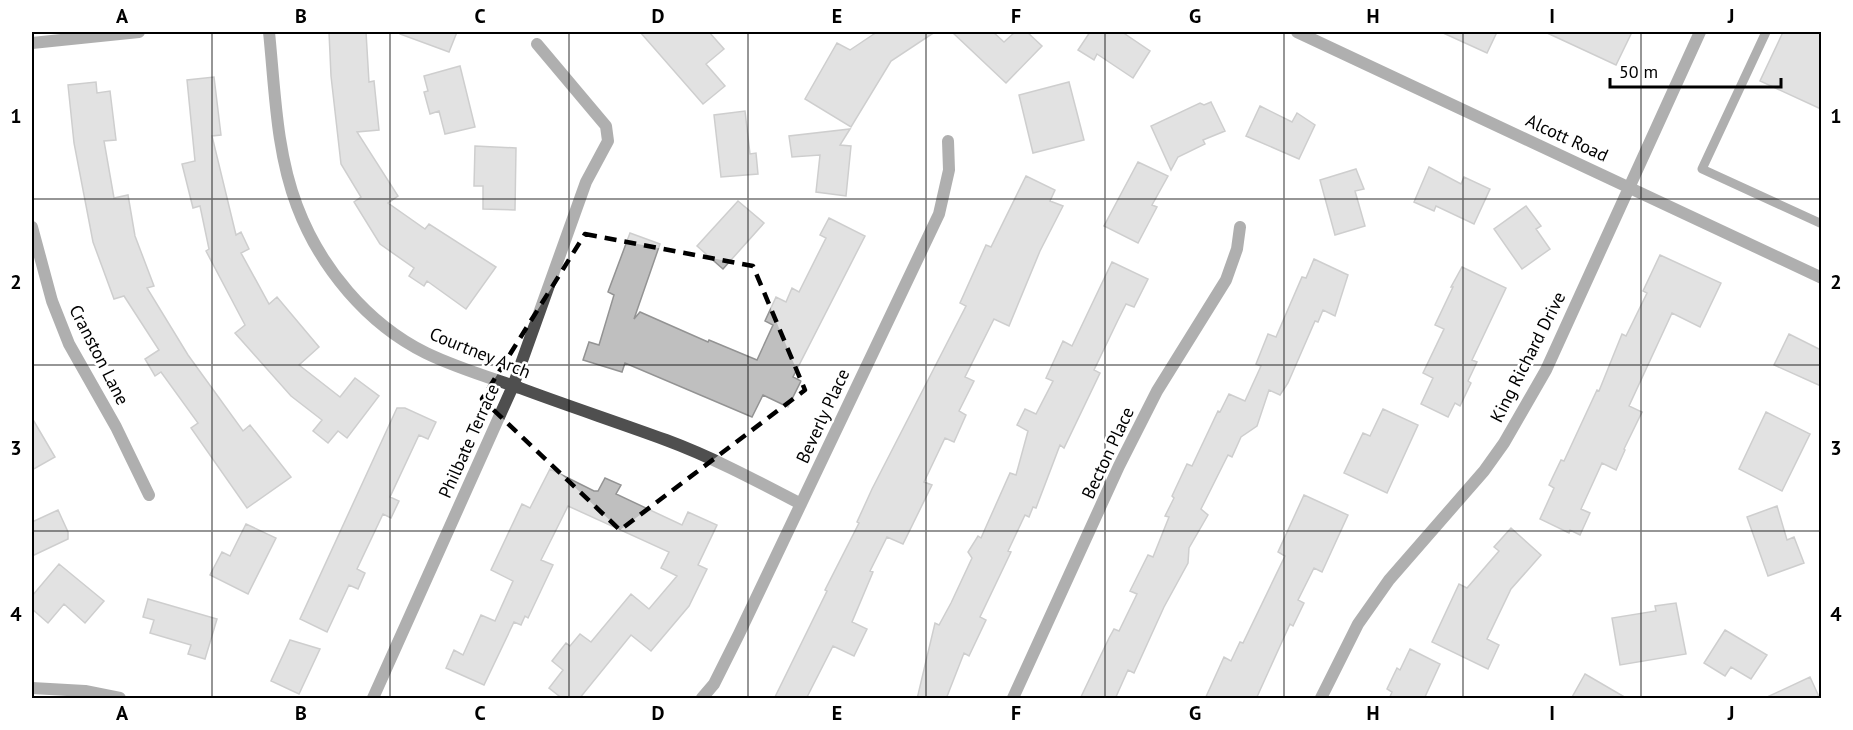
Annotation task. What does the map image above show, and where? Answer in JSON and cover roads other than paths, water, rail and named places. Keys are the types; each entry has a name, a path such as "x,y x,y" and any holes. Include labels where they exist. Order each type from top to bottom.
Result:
{"street":[{"path":"32,43 138,32"},
{"name":"Courtney Arch","path":"269,32 286,170 297,207 318,249 345,288 391,330 442,360 668,440 801,504"},
{"name":"Alcott Road","path":"1297,32 1312,35 1821,278"},
{"name":"King Richard Drive","path":"1321,699 1358,624 1389,580 1485,471 1546,370 1700,32"},
{"name":"Philbate Terrace","path":"373,699 513,386 586,182 608,141 609,132 606,126 537,44"},
{"name":"Beverly Place","path":"702,699 714,684 734,644 939,214 949,170 948,141"},
{"name":"Cranston Lane","path":"32,227 52,302 69,344 116,427 149,495"},
{"name":"Becton Place","path":"1013,699 1119,466 1157,391 1226,280 1237,249 1240,227"},
{"path":"32,688 85,691 120,699"}],"lane":[{"path":"1766,32 1702,169 1821,224"}]}
